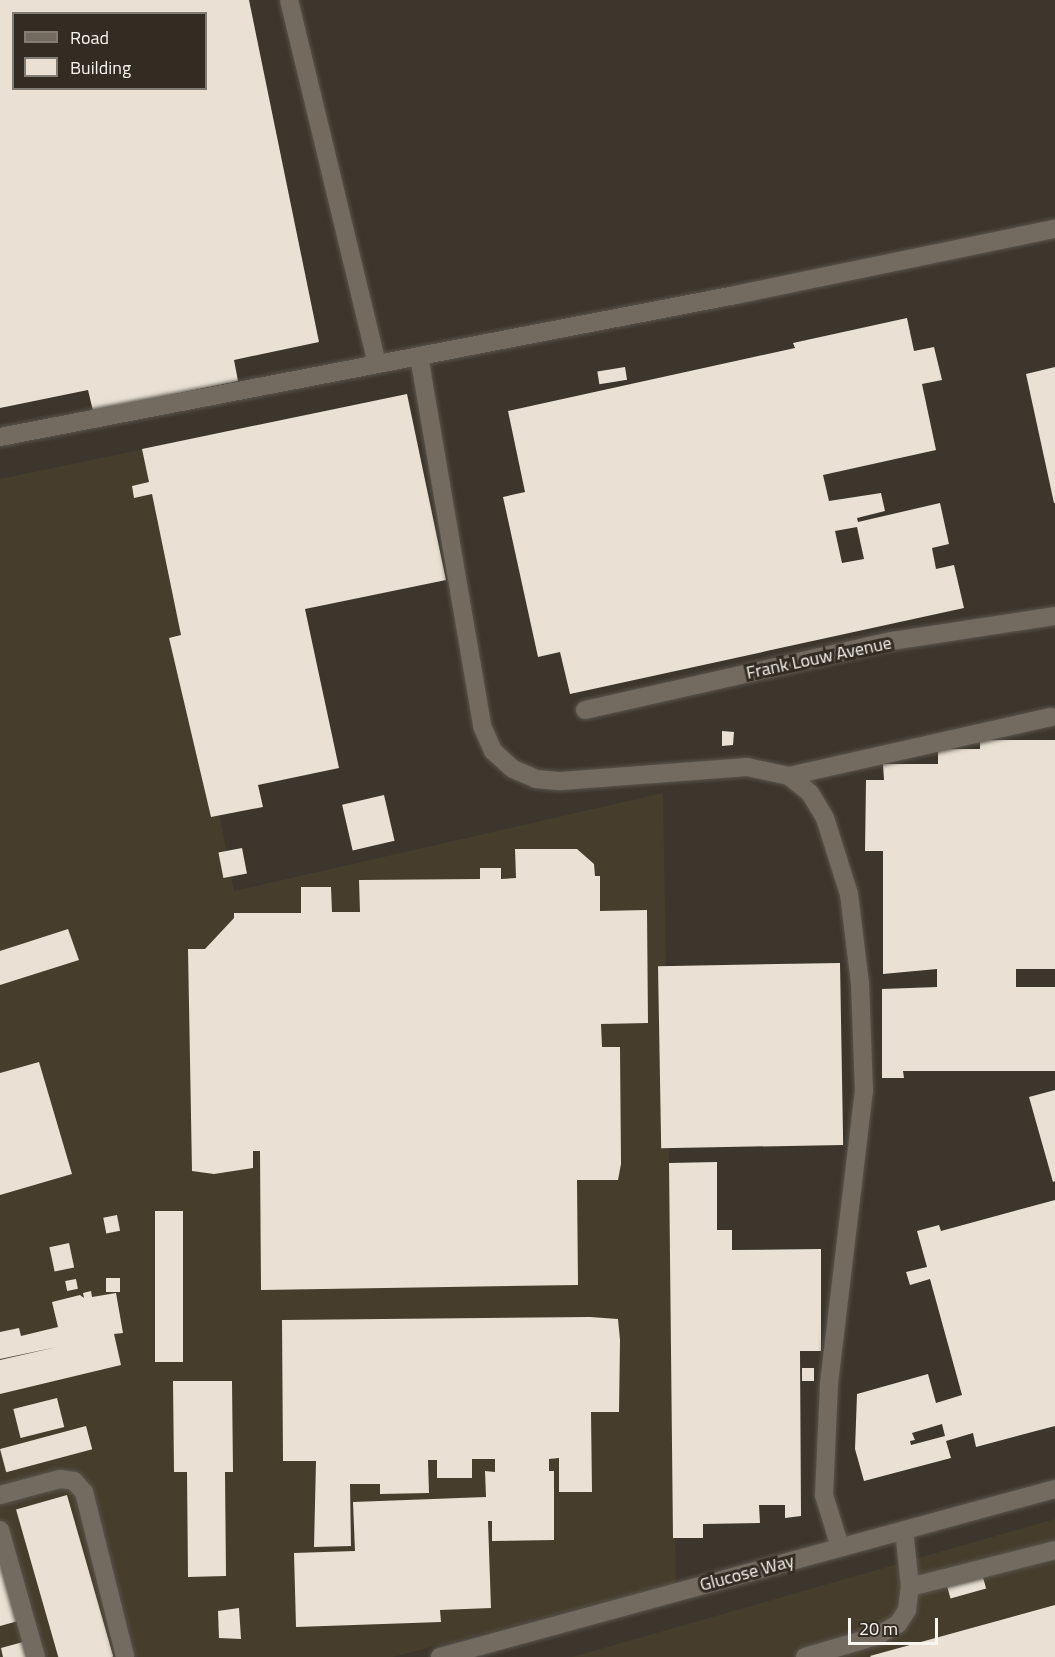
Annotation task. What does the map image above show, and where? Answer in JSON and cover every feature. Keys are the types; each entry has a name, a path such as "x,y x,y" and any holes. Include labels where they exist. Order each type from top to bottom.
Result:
{"street":[{"path":"289,0 377,364"},
{"path":"0,437 1055,229"},
{"path":"419,356 482,726 493,751 513,769 536,778 561,781 747,767 789,777 810,793 825,818 849,894 860,983 864,1090 829,1385 824,1495 840,1547"},
{"name":"Frank Louw Avenue","path":"585,710 892,641 1055,616"},
{"path":"789,777 1051,717"},
{"path":"0,1495 60,1479 74,1481 84,1492 125,1657"},
{"name":"Glucose Way","path":"440,1657 1055,1489"},
{"path":"0,1530 36,1657"},
{"path":"805,1657 877,1636 898,1624 907,1610 910,1587 904,1530"},
{"path":"910,1587 1055,1550"}],"shaded area":[{"path":"149,448 234,891 663,793 676,1583 393,1657 0,1657 0,479"},
{"path":"1055,1519 1055,1657 572,1657"}],"building":[{"path":"0,0 249,0 319,342 234,360 238,381 93,411 88,390 0,408"},
{"path":"907,318 914,351 934,347 942,380 922,384 936,450 823,475 829,501 881,493 885,511 857,518 858,522 940,503 949,544 932,548 936,569 954,565 964,608 570,694 560,652 538,657 503,497 525,492 508,411 795,348 793,343","holes":["857,527 864,559 842,563 835,531"]},
{"path":"625,367 627,380 599,384 597,371"},
{"path":"1055,367 1055,503 1054,503 1026,374"},
{"path":"407,394 446,580 305,609 339,768 258,785 263,807 211,817 169,638 181,635 152,494 134,498 132,486 149,482 142,449"},
{"path":"722,731 734,732 733,745 722,746"},
{"path":"980,740 1055,740 1055,969 1016,969 1016,987 1055,987 1055,1071 903,1071 904,1078 882,1078 882,989 937,987 937,969 883,974 883,851 865,851 866,780 884,780 883,764 938,764 938,749 980,749"},
{"path":"384,795 395,841 353,850 342,805"},
{"path":"242,848 247,874 223,878 218,853"},
{"path":"515,849 577,849 594,864 595,876 600,876 600,911 647,910 648,1023 601,1024 602,1047 620,1047 621,1164 618,1180 577,1180 578,1285 261,1290 260,1151 253,1151 253,1168 214,1174 192,1171 188,949 205,949 234,918 234,913 301,913 301,887 331,887 332,912 360,912 359,880 480,879 480,868 501,868 501,879 516,878"},
{"path":"68,929 79,960 0,985 0,951"},
{"path":"840,963 843,1145 661,1148 658,966"},
{"path":"39,1062 72,1174 0,1195 0,1073"},
{"path":"1055,1090 1055,1181 1053,1182 1029,1097"},
{"path":"717,1162 717,1230 732,1230 732,1250 821,1249 821,1351 800,1351 801,1516 785,1518 785,1505 759,1505 760,1523 703,1524 703,1538 673,1538 669,1163"},
{"path":"1055,1200 1055,1426 976,1447 973,1433 946,1441 951,1458 864,1481 855,1449 857,1394 928,1374 936,1403 962,1395 930,1279 910,1285 906,1272 927,1267 917,1231 939,1225 941,1231","holes":["942,1424 945,1436 911,1445 910,1441 915,1440 912,1433"]},
{"path":"155,1211 183,1211 183,1362 155,1362"},
{"path":"117,1215 120,1231 106,1233 103,1218"},
{"path":"69,1243 74,1267 55,1272 49,1247"},
{"path":"106,1278 120,1278 120,1292 106,1292"},
{"path":"76,1279 78,1289 67,1291 65,1281"},
{"path":"91,1291 92,1297 116,1293 123,1333 114,1334 121,1365 0,1394 0,1360 57,1347 0,1359 0,1332 19,1328 21,1336 58,1327 52,1302 80,1295 84,1298 83,1293"},
{"path":"590,1317 618,1319 620,1340 619,1412 591,1412 592,1492 559,1492 559,1458 549,1459 549,1471 554,1471 554,1540 492,1541 492,1521 488,1521 491,1608 440,1610 441,1622 296,1627 294,1553 355,1551 353,1502 486,1497 485,1471 495,1472 495,1459 472,1459 472,1478 437,1478 437,1460 428,1460 429,1493 380,1494 380,1484 350,1484 351,1546 314,1547 316,1461 283,1461 282,1320"},
{"path":"802,1368 814,1368 814,1381 802,1381"},
{"path":"173,1381 232,1381 233,1472 225,1472 226,1576 188,1577 187,1472 174,1472"},
{"path":"57,1398 64,1427 21,1438 13,1409"},
{"path":"86,1426 92,1449 6,1472 0,1449"},
{"path":"67,1495 113,1656 58,1657 16,1510"},
{"path":"0,1560 18,1621 0,1626"},
{"path":"982,1574 986,1588 951,1599 946,1584"},
{"path":"1055,1605 1055,1657 870,1656"},
{"path":"239,1608 241,1639 219,1638 218,1611"},
{"path":"23,1642 27,1657 3,1657 1,1648"}]}
